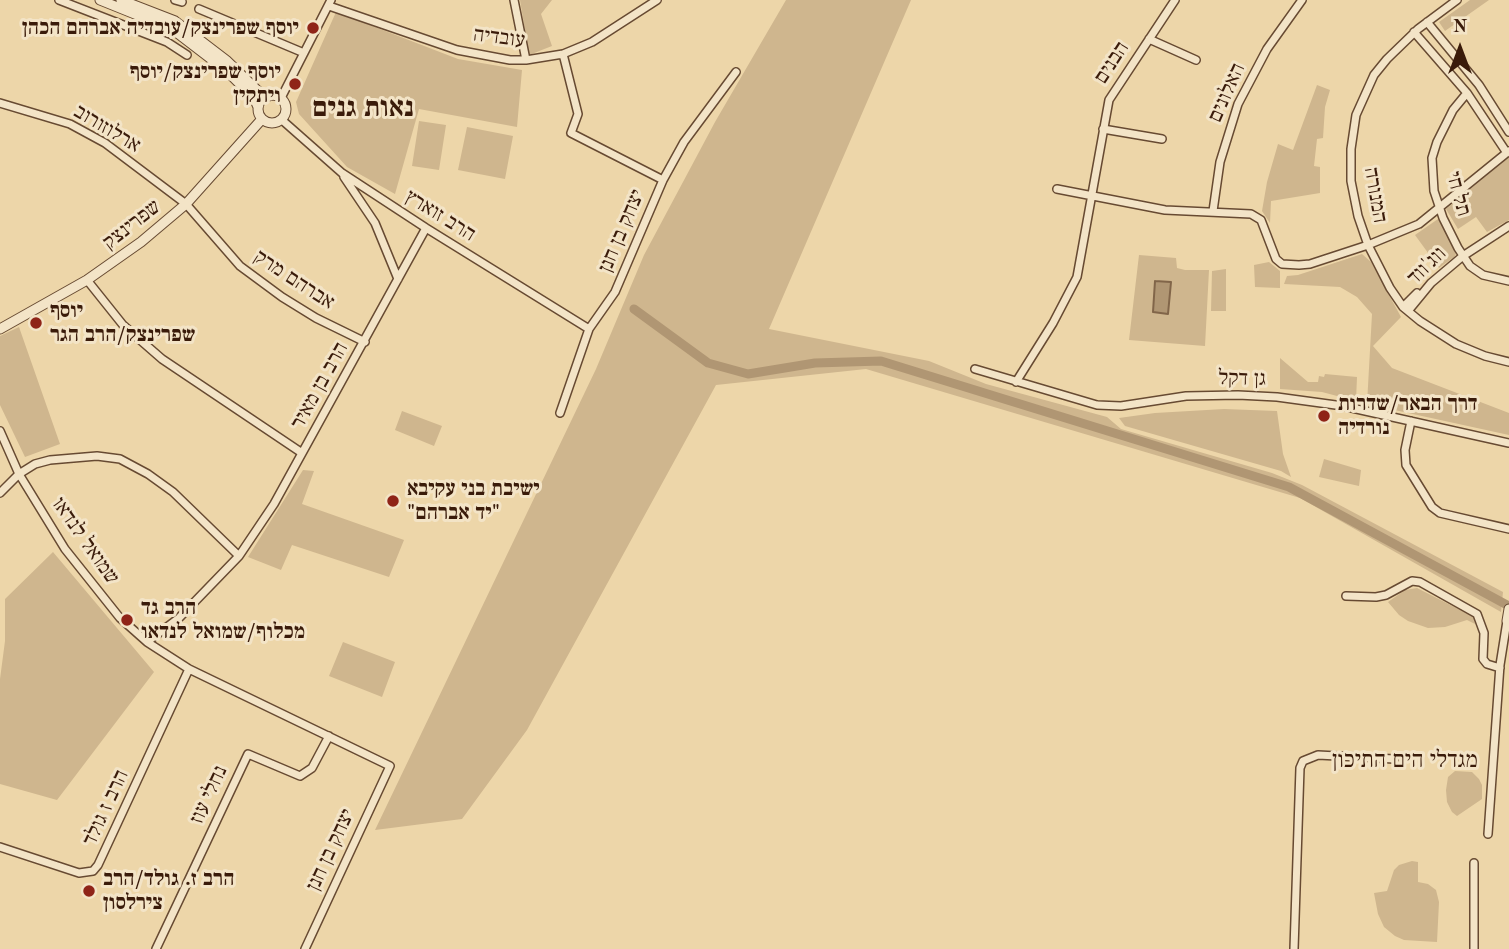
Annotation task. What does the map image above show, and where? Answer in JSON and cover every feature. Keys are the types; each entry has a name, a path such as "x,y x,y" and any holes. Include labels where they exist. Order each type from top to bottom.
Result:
{"street":[{"path":"59,0 167,42 187,55"},
{"path":"100,0 172,29 228,72 254,98 262,119 272,123 282,120 286,107 281,98"},
{"path":"121,0 175,21 226,60 261,94 281,98"},
{"path":"514,0 526,60"},
{"name":"עובדיה","path":"330,3 457,50 510,60 526,60 563,54 592,42 657,0"},
{"name":"הבנים","path":"1016,382 1053,323 1077,277 1109,100 1175,0"},
{"name":"האלונים","path":"1213,212 1220,162 1238,104 1267,49 1302,0"},
{"name":"המנורה","path":"1457,0 1427,22 1374,75 1356,115 1351,149 1351,181 1358,216 1368,245 1390,288 1405,309 1456,344 1509,362"},
{"path":"281,98 330,3"},
{"path":"199,9 304,53"},
{"path":"1427,22 1479,85 1509,132"},
{"path":"1057,189 1165,209 1234,212 1258,216 1272,253 1282,264 1310,264 1368,245 1419,224 1508,152 1467,93 1415,33"},
{"path":"1149,39 1196,60"},
{"path":"563,54 578,114 571,133 663,180"},
{"name":"יצחק בן חנן","path":"560,413 589,329 615,292 663,180 684,142 736,72"},
{"name":"תל חי","path":"1467,93 1443,127 1433,158 1434,191 1440,209 1470,266 1483,275 1509,281"},
{"path":"258,107 262,100 269,96"},
{"name":"ארלוזורוב","path":"0,103 70,124 105,143 186,204"},
{"name":"שפרינצק","path":"0,329 87,280 141,242 186,204 262,119"},
{"name":"הרב זוארץ","path":"282,120 342,173 589,329"},
{"path":"1103,129 1162,139"},
{"path":"342,173 375,223 398,279"},
{"name":"אברהם מרק","path":"186,204 240,266 316,318 365,342"},
{"name":"ווג'ווד","path":"1405,309 1463,256 1509,226"},
{"name":"הרב בן מאיר","path":"147,642 179,618 239,556 274,504 426,228"},
{"path":"87,280 123,325 152,351 302,453"},
{"path":"1405,309 1417,293"},
{"name":"גן דקל","path":"975,369 1087,403 1111,407 1186,396 1253,395 1343,406 1509,443"},
{"path":"1411,421 1405,450 1406,466 1432,507 1440,513 1509,529"},
{"name":"שמואל לנדאו","path":"0,431 19,474 65,549 120,618 147,642 189,669 390,766"},
{"path":"0,493 19,474 42,462 72,456 120,459 173,492 239,556"},
{"path":"1346,596 1376,597 1386,595 1412,581 1420,582 1477,614 1484,633 1483,659 1487,664 1500,668"},
{"path":"1488,834 1500,668 1509,609"},
{"name":"הרב ז גולד","path":"0,847 79,873 93,871 189,669"},
{"name":"נחלי עוז","path":"156,949 248,754 300,776 312,768 329,736"},
{"path":"1294,949 1300,768 1303,761 1318,755 1394,759"},
{"name":"יצחק בן חנן","path":"305,949 390,766"},
{"path":"1474,863 1474,949"}],"shaded area":[{"path":"520,0 552,0 541,14 552,46 529,55"},
{"path":"786,0 911,0 769,329 929,361 986,384 1107,417 1121,429 1272,473 1302,485 1503,592 1501,612 1300,498 866,369 716,385 527,730 462,819 375,830 596,369 644,255 715,122"},
{"path":"1470,0 1489,0 1445,31 1439,22"},
{"path":"336,12 458,59 522,70 517,127 419,109 395,194 347,167 299,114 296,102"},
{"path":"1317,85 1330,90 1325,107 1323,138 1317,139 1314,166 1320,167 1320,193 1271,201 1270,223 1262,211 1278,144 1293,150"},
{"path":"419,121 446,125 439,170 412,166"},
{"path":"467,127 513,136 505,179 458,170"},
{"path":"1509,157 1509,220 1487,232 1476,217 1458,229 1446,209"},
{"path":"1438,219 1456,254 1439,268 1415,235"},
{"path":"1362,254 1371,262 1401,317 1373,346 1392,368 1509,413 1509,435 1367,404 1372,314 1357,297 1340,287 1284,284 1287,276 1298,275"},
{"path":"1139,255 1176,258 1177,268 1185,270 1209,270 1205,346 1129,340"},
{"path":"1269,262 1280,271 1280,288 1255,287 1254,265"},
{"path":"1226,269 1226,311 1211,311 1212,271"},
{"path":"1155,281 1171,282 1168,314 1153,312"},
{"path":"19,327 60,444 25,457 0,405 0,336"},
{"path":"1280,358 1308,382 1318,382 1319,376 1324,377 1325,374 1357,377 1356,401 1322,392 1280,389"},
{"path":"1224,409 1277,411 1283,454 1291,477 1281,471 1125,426 1119,418 1155,413"},
{"path":"402,411 442,426 434,446 395,430"},
{"path":"1324,459 1361,470 1359,486 1319,477"},
{"path":"303,470 314,471 302,504 404,540 389,577 292,545 281,570 248,557"},
{"path":"53,552 154,672 57,800 0,784 0,679 5,641 5,599"},
{"path":"1417,588 1474,617 1475,624 1467,620 1445,627 1428,628 1408,621 1388,602 1405,590"},
{"path":"343,642 395,662 382,697 329,676"},
{"path":"1455,771 1472,772 1482,785 1482,799 1457,816 1447,802 1446,790 1448,777"},
{"path":"1418,862 1418,882 1428,884 1436,890 1439,902 1437,942 1404,940 1395,936 1384,927 1378,914 1374,893 1387,891 1394,870 1399,865"}],"waterway":[{"path":"634,309 708,363 748,374 815,363 881,361 1289,487 1509,606"}],"place":[{"name":"יוסף שפרינצק/עובדיה אברהם הכהן","path":"313,28"},
{"name":"יוסף שפרינצק/יוסף ויתקין","path":"295,84"},
{"name":"יוסף שפרינצק/הרב הגר","path":"36,323"},
{"name":"דרך הבאר/שדרות נורדיה","path":"1324,416"},
{"name":"ישיבת בני עקיבא \"יד אברהם\"","path":"393,501"},
{"name":"הרב גד מכלוף/שמואל לנדאו","path":"127,620"},
{"name":"הרב ז. גולד/הרב צירלסון","path":"89,891"}],"district":[{"name":"נאות גנים","path":"363,109"},
{"name":"מגדלי הים התיכון","path":"1405,761"}]}
